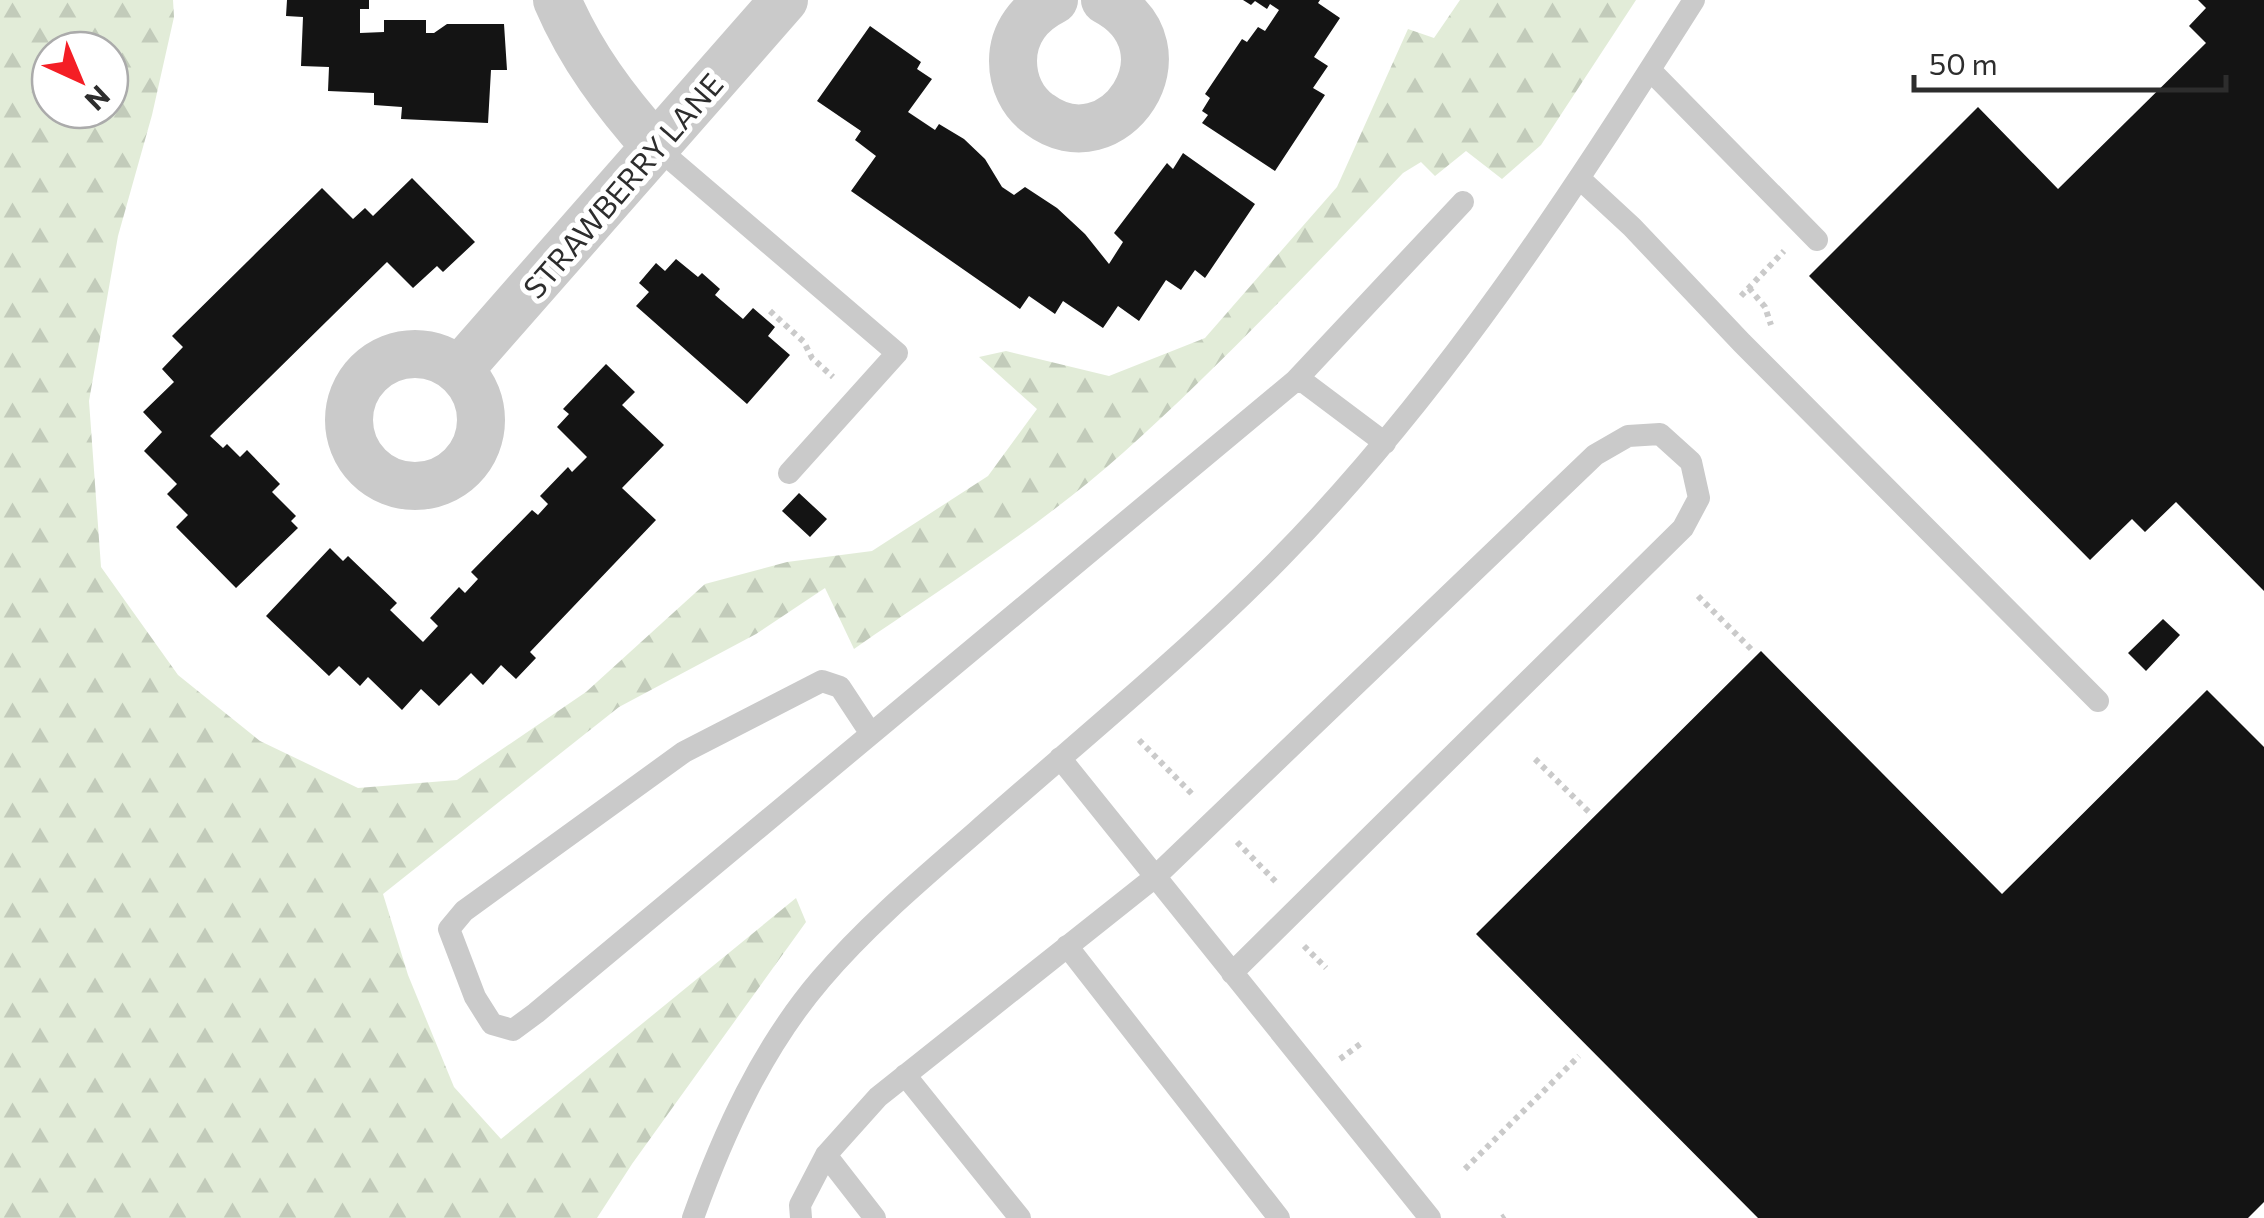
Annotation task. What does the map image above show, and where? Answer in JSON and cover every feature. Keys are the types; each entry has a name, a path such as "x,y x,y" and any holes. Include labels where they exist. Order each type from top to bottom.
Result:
{"street":[{"path":"557,0 590,65 656,146"},
{"name":"STRAWBERRY LANE","path":"459,370 784,0"},
{"path":"1034,5 1013,50 1014,76 1024,100 1043,118 1080,128 1117,116 1141,86 1146,60 1134,23 1105,0"}],"lane":[{"path":"693,1218 729,1126 788,1024 818,982 907,892 1224,614 1340,495 1497,297 1694,0"},
{"path":"1650,70 1811,234"},
{"path":"656,146 897,354 789,473"},
{"path":"1579,178 2098,701"},
{"path":"871,734 840,686 822,681 684,752 464,911 449,929 475,997 492,1024 512,1030 536,1013 1295,381 1463,202"},
{"path":"1295,381 1305,383 1385,442"},
{"path":"800,1218 800,1205 826,1154 878,1097 1155,878 1596,455 1628,436 1660,434 1691,462 1699,498 1684,528 1232,973"},
{"path":"1060,758 1430,1218"},
{"path":"1067,946 1280,1218"},
{"path":"905,1075 1020,1218"},
{"path":"826,1154 875,1218"}],"path":[{"path":"1719,320 1811,234"},
{"path":"770,311 804,342 812,358"},
{"path":"1698,596 1751,649"},
{"path":"1139,740 1201,804"},
{"path":"1535,759 1589,812"},
{"path":"1236,841 1284,890"},
{"path":"1299,941 1326,968"},
{"path":"1465,1170 1579,1056"}],"green space":[{"path":"0,0 173,0 174,17 152,115 118,236 89,401 101,567 178,675 260,741 358,788 457,780 586,692 705,584 787,562 872,551 988,476 1037,409 979,357 1006,351 1109,376 1205,338 1337,187 1408,29 1434,38 1460,0 1636,0 1541,145 1502,179 1466,151 1435,176 1421,162 1403,173 1160,419 1060,505 992,555 854,649 825,588 756,634 619,707 383,894 408,975 454,1087 501,1139 796,898 806,922 597,1218 0,1218"}],"building":[{"path":"287,0 369,0 369,9 360,9 360,33 384,32 384,20 426,20 426,33 434,33 447,24 504,24 507,70 491,70 488,123 401,119 402,107 374,105 374,93 328,91 329,67 301,66 303,17 286,16"},
{"path":"1243,0 1320,0 1318,3 1340,18 1314,57 1328,66 1313,88 1325,95 1275,171 1202,123 1208,115 1202,111 1210,98 1205,94 1242,39 1247,42 1258,27 1265,31 1279,10 1270,4 1267,9 1255,1 1251,5"},
{"path":"2198,0 2264,0 2264,591 2176,502 2145,532 2132,519 2090,560 1809,276 1978,107 2058,189 2206,43 2189,26 2206,8"},
{"path":"870,26 921,62 917,69 932,79 908,112 935,130 939,124 964,139 985,159 1002,187 1014,195 1025,187 1057,208 1109,264 1123,242 1114,233 1167,163 1173,169 1183,153 1255,204 1205,278 1195,270 1181,290 1166,280 1139,321 1118,306 1103,328 1063,301 1055,314 1029,296 1020,309 851,191 876,156 855,140 861,131 817,101"},
{"path":"412,178 475,242 443,272 437,266 413,288 387,262 210,436 223,448 227,444 240,457 247,450 280,484 272,492 296,516 291,521 298,528 236,588 176,527 188,515 167,494 177,484 144,451 162,432 143,412 174,382 162,369 183,347 172,336 322,188 353,219 365,208 373,216"},
{"path":"676,259 698,277 702,273 720,289 715,295 743,319 753,308 775,327 768,336 790,355 747,404 636,306 649,292 639,283 656,263 665,271"},
{"path":"606,364 635,392 622,405 664,445 622,488 656,520 530,652 536,658 516,679 501,665 483,685 471,673 439,706 421,689 402,710 368,677 360,686 339,666 329,676 266,616 330,548 343,561 348,556 397,603 390,610 423,642 438,626 430,618 459,587 465,593 478,579 471,572 532,510 538,515 548,504 540,496 568,467 572,472 587,457 557,427 569,414 563,409"},
{"path":"799,493 827,519 810,537 782,511"},
{"path":"2163,619 2180,635 2146,671 2128,653"},
{"path":"1761,651 2002,894 2207,690 2264,747 2264,1202 2248,1218 1758,1218 1476,934"}]}
